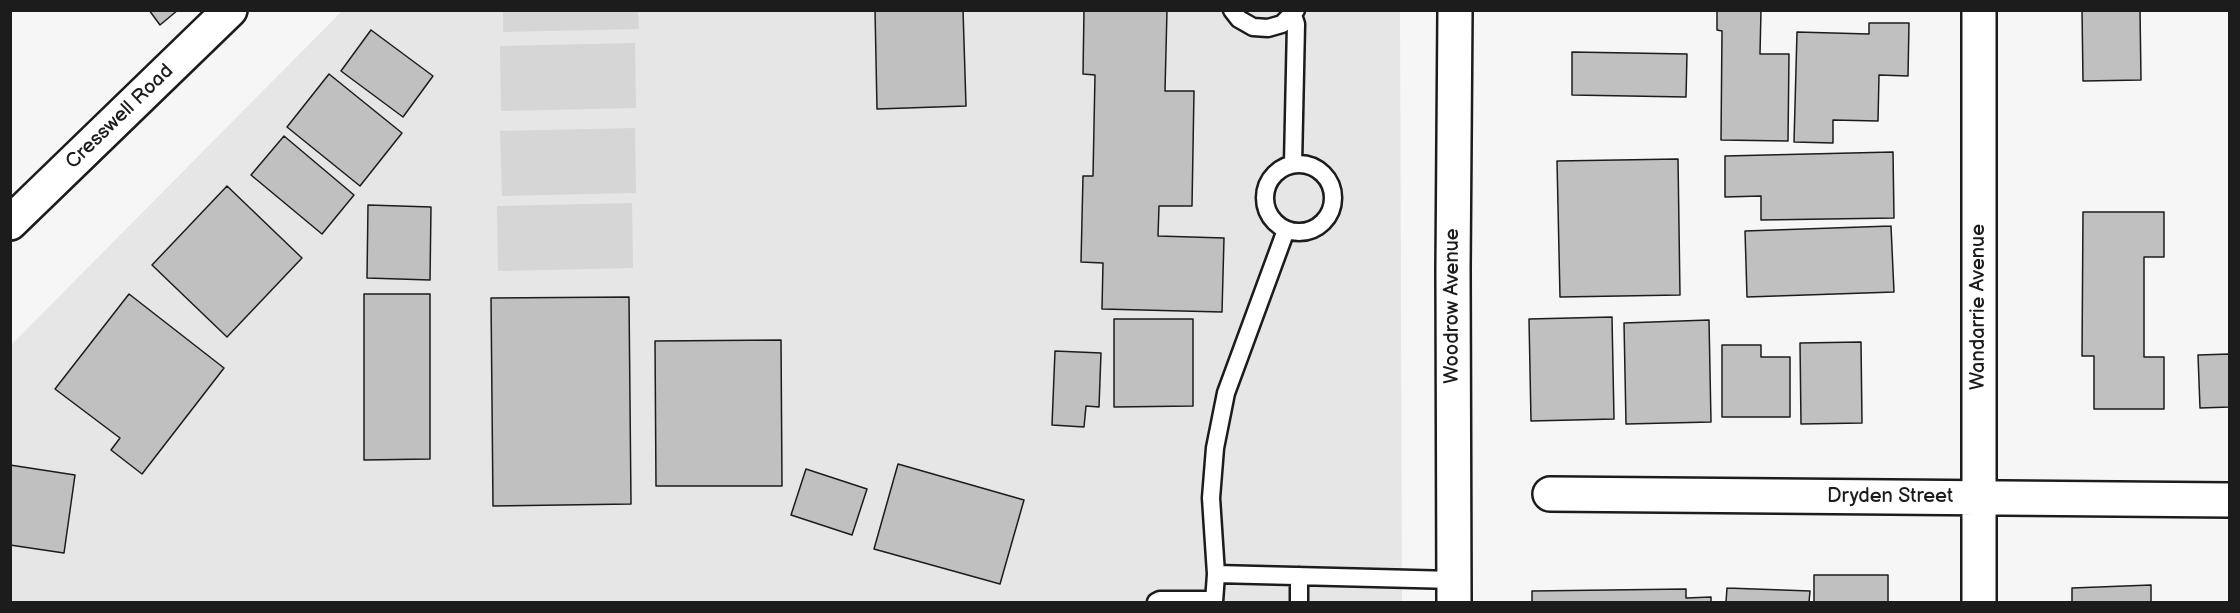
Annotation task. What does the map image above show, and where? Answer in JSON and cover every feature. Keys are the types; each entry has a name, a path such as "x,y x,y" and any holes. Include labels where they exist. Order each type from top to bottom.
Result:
{"street":[{"name":"Cresswell Road","path":"10,224 230,10"},
{"name":"Woodrow Avenue","path":"1454,591 1452,269 1455,10"},
{"name":"Wandarrie Avenue","path":"1979,10 1979,603"},
{"name":"Dryden Street","path":"1550,494 2229,500"}],"lane":[{"path":"1232,10 1239,19 1253,27 1268,28 1282,24 1294,13"},
{"path":"1293,164 1296,24 1294,13"},
{"path":"1293,164 1316,169 1331,189 1333,201 1329,213 1311,230 1298,232 1286,230 1274,222 1267,209 1265,195 1270,181 1279,170 1293,164"},
{"path":"1156,603 1161,600 1214,601 1216,574 1211,498 1215,448 1226,393 1286,230"},
{"path":"1216,574 1299,576 1454,591"},
{"path":"1299,576 1299,603"}],"shaded area":[{"path":"342,11 1400,11 1402,602 11,602 11,345"},
{"path":"503,11 638,11 639,29 503,32"},
{"path":"635,43 636,108 501,111 500,46"},
{"path":"635,128 636,193 502,196 500,131"},
{"path":"632,203 633,268 498,271 497,206"}],"building":[{"path":"149,10 178,10 160,25"},
{"path":"875,10 963,10 966,106 877,109"},
{"path":"1084,10 1167,10 1165,91 1194,91 1192,206 1159,206 1158,236 1224,238 1222,312 1102,309 1103,263 1081,262 1083,176 1093,176 1095,75 1083,74"},
{"path":"1717,10 1761,10 1760,54 1789,54 1788,141 1721,140 1722,31 1717,30"},
{"path":"2082,10 2140,10 2141,80 2083,81"},
{"path":"1869,23 1909,23 1908,76 1879,75 1878,121 1833,120 1833,143 1794,142 1797,32 1869,34"},
{"path":"371,30 433,76 403,117 341,71"},
{"path":"1572,52 1687,54 1686,97 1572,95"},
{"path":"329,74 402,133 360,186 287,127"},
{"path":"284,136 354,195 322,234 251,175"},
{"path":"1893,152 1894,218 1761,220 1761,196 1725,197 1725,156"},
{"path":"1678,159 1680,295 1560,297 1557,161"},
{"path":"227,186 302,258 227,337 152,265"},
{"path":"368,205 431,207 430,280 367,278"},
{"path":"2083,212 2164,212 2164,257 2144,257 2144,357 2164,357 2164,409 2094,409 2094,356 2082,356"},
{"path":"1891,226 1894,292 1747,297 1745,231"},
{"path":"129,294 224,368 142,474 111,450 120,438 55,389"},
{"path":"364,294 430,294 430,459 364,460"},
{"path":"629,297 631,504 493,506 491,298"},
{"path":"1612,317 1614,419 1531,421 1529,319"},
{"path":"1114,319 1193,319 1193,406 1114,407"},
{"path":"1709,320 1711,422 1626,424 1624,323"},
{"path":"781,340 782,486 656,486 655,341"},
{"path":"1861,342 1862,423 1801,424 1800,343"},
{"path":"1722,345 1761,345 1761,357 1790,357 1790,417 1722,417"},
{"path":"1055,351 1101,353 1099,407 1086,406 1084,427 1052,425"},
{"path":"2230,354 2230,407 2200,408 2198,355"},
{"path":"898,464 1024,500 1000,584 874,549"},
{"path":"10,465 75,475 64,553 10,545"},
{"path":"806,469 867,489 852,535 791,515"},
{"path":"1814,575 1888,575 1888,602 1814,602"},
{"path":"2151,585 2151,602 2072,602 2072,588"},
{"path":"1727,588 1810,591 1809,602 1726,602"},
{"path":"1686,589 1686,598 1711,597 1711,602 1532,602 1532,591"}]}
